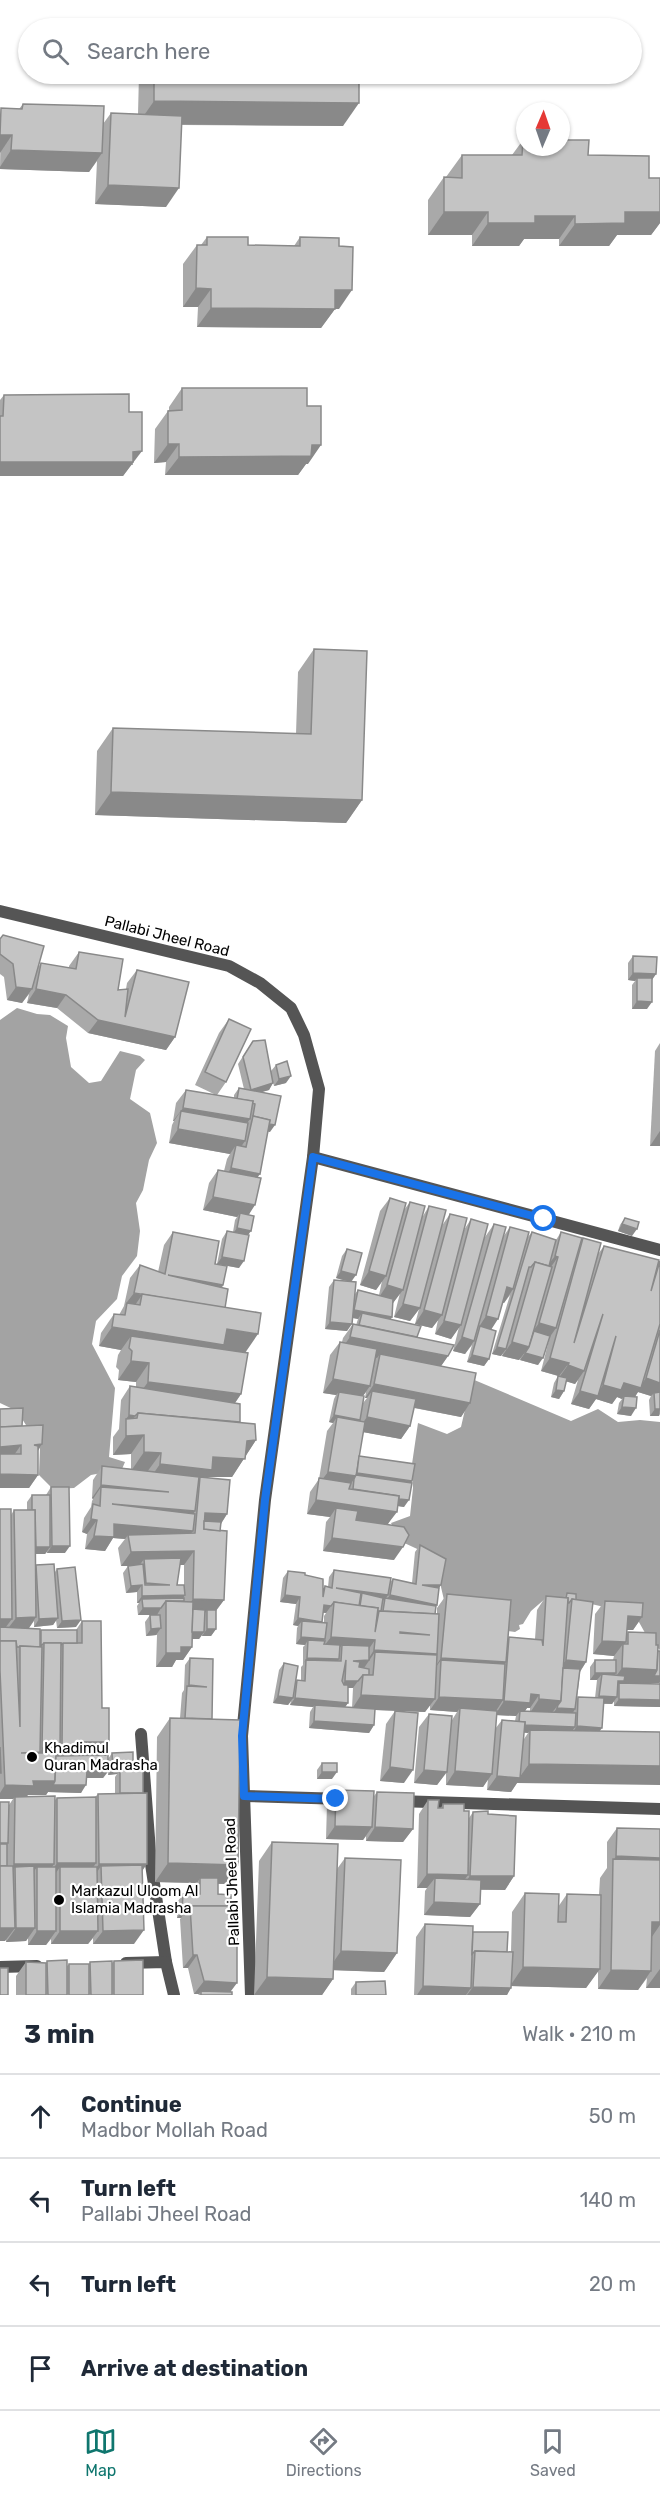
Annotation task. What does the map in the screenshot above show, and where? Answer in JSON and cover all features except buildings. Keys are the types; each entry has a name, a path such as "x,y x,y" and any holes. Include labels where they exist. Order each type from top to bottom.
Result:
{"street":[{"name":"Pallabi Jheel Road","path":"0,910 230,966 260,983 291,1008 312,1061 319,1089 313,1157 265,1500 242,1736 251,1995"},
{"path":"313,1157 660,1250"},
{"path":"141,1734 153,1884 174,1995"},
{"path":"244,1796 363,1800"},
{"path":"387,1800 660,1809"},
{"path":"118,1964 166,1962"},
{"path":"0,1967 47,1966"}],"shaded area":[{"path":"17,1008 50,1015 68,1026 66,1038 71,1067 89,1083 101,1081 120,1051 140,1056 145,1060 136,1070 130,1099 150,1113 157,1143 149,1160 143,1190 136,1203 140,1231 137,1256 122,1276 117,1299 96,1321 92,1344 115,1388 109,1457 125,1462 122,1469 91,1475 74,1488 53,1489 39,1475 40,1447 17,1411 0,1403 0,1020"},
{"path":"472,1379 571,1421 598,1409 618,1422 640,1420 660,1422 660,1650 649,1640 635,1615 614,1614 600,1606 574,1600 546,1598 531,1611 523,1624 519,1625 520,1629 515,1632 508,1631 444,1600 441,1587 441,1560 400,1541 391,1523 410,1516 413,1488 412,1464 418,1423 447,1434 461,1427"}],"place":[{"name":"Khadimul Quran Madrasha","path":"32,1757"},
{"name":"Markazul Uloom Al Islamia Madrasha","path":"59,1900"}],"route":[{"path":"336,1799 244,1796 242,1736 265,1500 313,1157 544,1219"}]}
